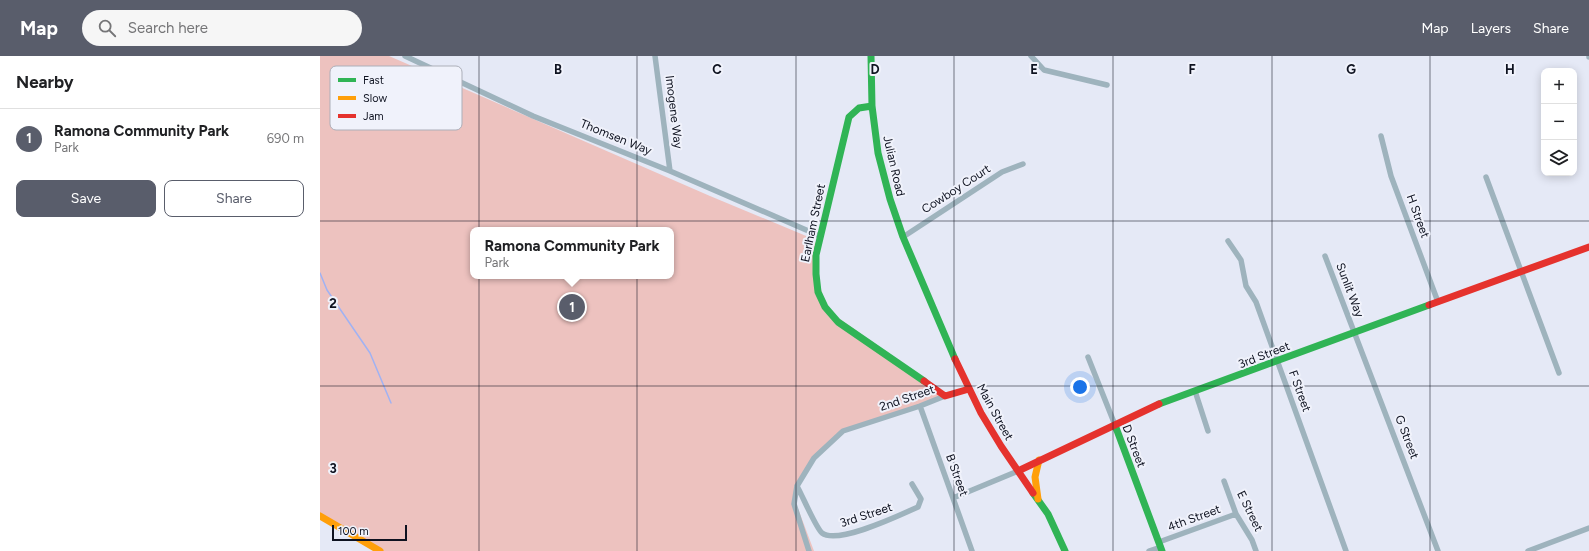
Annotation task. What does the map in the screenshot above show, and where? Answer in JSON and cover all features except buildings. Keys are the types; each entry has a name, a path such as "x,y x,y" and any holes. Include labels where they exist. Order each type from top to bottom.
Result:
{"main road":[{"name":"Julian Road","path":"871,56 872,106 878,153 890,198 903,237 920,276"},
{"name":"Earlham Street","path":"872,106 860,106 853,111 849,117 816,255 815,271 818,290 824,307 838,322 945,396"},
{"name":"3rd Street","path":"1018,471 1167,401 1589,247"},
{"name":"Main Street","path":"920,276 969,389 1001,446 1048,514 1065,551"},
{"name":"2nd Street","path":"945,396 969,389"},
{"name":"D Street","path":"1115,425 1160,547"},
{"path":"1038,500 1036,477 1039,460"},
{"path":"320,516 380,551"}],"street":[{"name":"Thomsen Way","path":"405,56 426,66"},
{"name":"Imogene Way","path":"655,56 670,171"},
{"path":"1031,56 1044,70 1107,85"},
{"name":"Thomsen Way","path":"462,83 533,116 670,171 820,236"},
{"name":"H Street","path":"1381,136 1391,176 1438,302"},
{"name":"Cowboy Court","path":"903,237 1002,172 1023,164"},
{"path":"1486,177 1559,373"},
{"name":"F Street","path":"1228,241 1240,260 1246,286 1256,302 1346,551"},
{"name":"Sunlit Way","path":"1325,256 1355,332"},
{"name":"G Street","path":"1355,332 1438,551"},
{"name":"D Street","path":"1088,357 1115,425"},
{"path":"1195,391 1208,431"},
{"name":"2nd Street","path":"797,486 814,458 843,431 851,427 920,406 945,396"},
{"name":"B Street","path":"920,406 972,551"},
{"name":"3rd Street","path":"953,498 1018,471"},
{"name":"E Street","path":"1224,481 1236,514 1252,540 1256,551"},
{"name":"3rd Street","path":"797,486 820,532 828,536 835,537 874,526 918,507 921,500 912,484"},
{"path":"797,486 794,504 809,551"},
{"name":"4th Street","path":"1149,551 1236,514"},
{"path":"1528,551 1589,528"}],"shaded area":[{"path":"320,56 389,56 412,66 330,66 330,130 462,130 462,88 710,196 811,238 818,245 815,268 827,310 948,395 843,430 818,453 796,488 797,506 814,551 380,551 320,516"}],"waterway":[{"path":"320,273 327,290 370,353 391,403"}],"traffic: fast":[{"path":"871,56 872,106 878,153 890,199 903,237 955,359"},
{"path":"872,106 859,108 849,117 816,255 818,292 825,307 838,322 924,381"},
{"path":"1159,404 1429,305"},
{"path":"1115,425 1162,551"},
{"path":"1033,493 1048,514 1065,551"}],"traffic: slow":[{"path":"1038,499 1035,477 1039,460"},
{"path":"320,516 380,551"}],"traffic: jam":[{"path":"1429,305 1589,247"},
{"path":"955,359 981,413 1001,446 1033,493"},
{"path":"924,381 945,396 969,389"},
{"path":"1018,471 1159,404"}],"place":[{"name":"Ramona Community Park","path":"572,307"}]}
